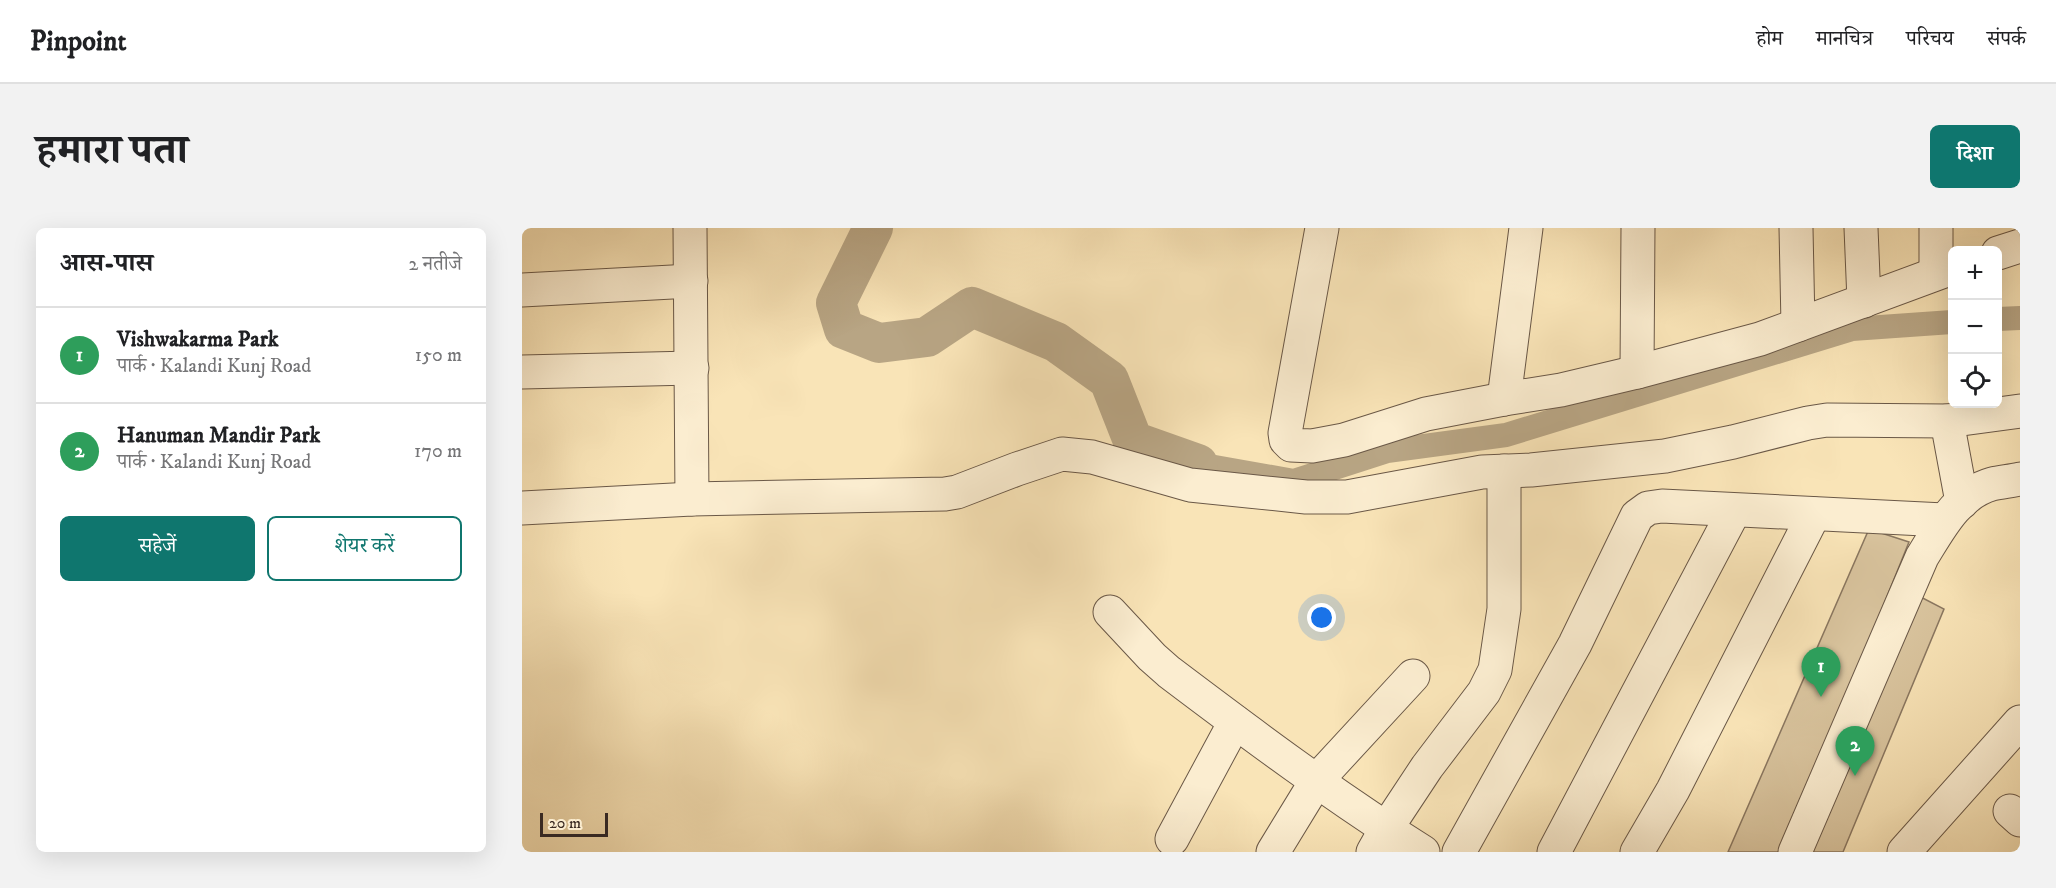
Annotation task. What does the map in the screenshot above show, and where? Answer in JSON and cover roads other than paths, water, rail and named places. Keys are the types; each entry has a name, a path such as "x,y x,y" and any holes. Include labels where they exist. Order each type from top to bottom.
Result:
{"street":[{"path":"690,228 692,499"},
{"path":"1322,228 1285,433 1286,440 1291,445 1312,446 1344,440 1426,414 1561,390 1760,339 1944,271 1936,228"},
{"path":"1504,399 1526,228"},
{"path":"1637,372 1638,228"},
{"path":"1796,228 1798,325"},
{"path":"1861,228 1864,301"},
{"path":"522,290 691,280"},
{"path":"522,372 692,368"},
{"path":"522,508 692,499 945,494 957,492 1062,454 1092,457 1190,485 1306,497 1347,497 1449,478 1665,456 1827,420 1947,421 2020,411"},
{"path":"1947,421 1953,511"},
{"path":"1379,840 1427,767 1484,692 1495,670 1504,609 1504,471"},
{"path":"1795,852 1922,557 1953,511 1971,494 1991,484 2020,479"},
{"path":"1460,852 1575,644 1637,516 1648,508 1662,506 1814,514 1953,511"},
{"path":"1554,852 1734,511"},
{"path":"1637,852 1673,790 1814,514"},
{"path":"1110,612 1168,672 1317,780 1379,840 1423,852"},
{"path":"1274,852 1317,780 1413,676"},
{"path":"1172,839 1235,722"},
{"path":"1904,852 2020,722"}],"waterway":[{"path":"873,228 836,303 844,329 879,343 927,337 972,307 1056,342 1109,380 1133,441 1198,464"},
{"path":"2002,319 2020,318"},
{"path":"1198,464 1294,481 1387,451 1506,435 1852,329 1948,322"}],"place":[{"name":"Vishwakarma Park","path":"1821,697"},
{"name":"Hanuman Mandir Park","path":"1855,776"}]}
